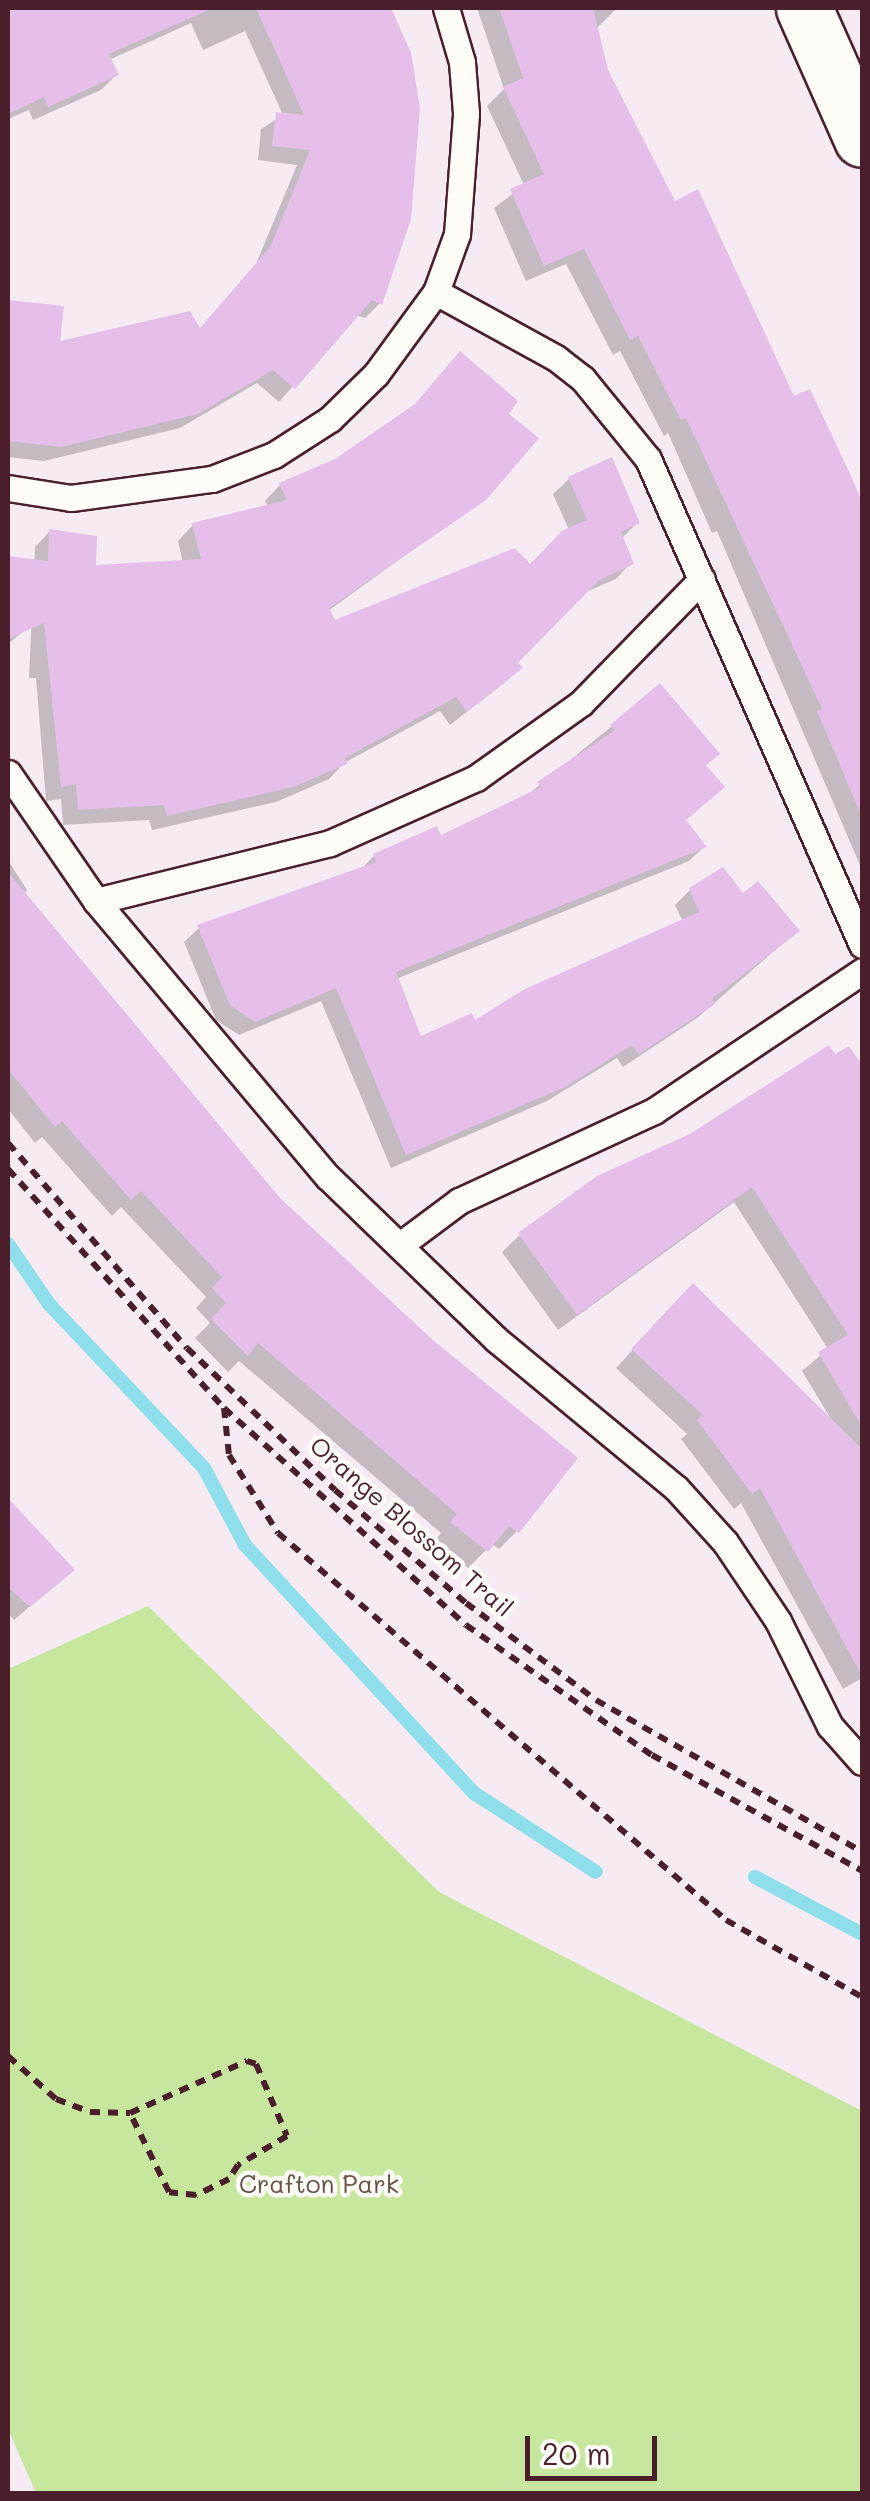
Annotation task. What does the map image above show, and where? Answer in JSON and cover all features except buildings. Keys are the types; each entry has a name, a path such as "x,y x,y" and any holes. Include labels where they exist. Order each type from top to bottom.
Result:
{"street":[{"path":"804,8 862,139"}],"lane":[{"path":"8,488 72,498 152,492 212,479 274,455 330,419 376,374 436,292 457,234 466,169 462,62 446,8"},
{"path":"436,292 583,379 648,459 862,945"},
{"path":"96,902 330,843 476,778 581,704 702,579"},
{"path":"8,773 96,902 255,1098 497,1340 676,1488 725,1542 778,1621 830,1726 862,1762"},
{"path":"400,1245 459,1202 654,1112 862,972"}],"path":[{"name":"Orange Blossom Trail","path":"8,1143 187,1348 334,1490 466,1603 596,1700 862,1852"},
{"path":"8,1169 128,1310 224,1408 466,1625 652,1756 862,1871"},
{"path":"224,1408 229,1454 278,1533 726,1920 862,1998"},
{"path":"8,2056 56,2098 90,2112 130,2113 247,2061 256,2064 287,2136 238,2165 230,2180 196,2195 169,2192 130,2113"}],"green space":[{"name":"Crafton Park","path":"148,1606 439,1892 862,2111 862,2493 36,2493 8,2429 8,1669"}],"waterway":[{"path":"8,1244 49,1304 204,1468 245,1545 474,1793 596,1872"},
{"path":"755,1877 862,1934"}]}
